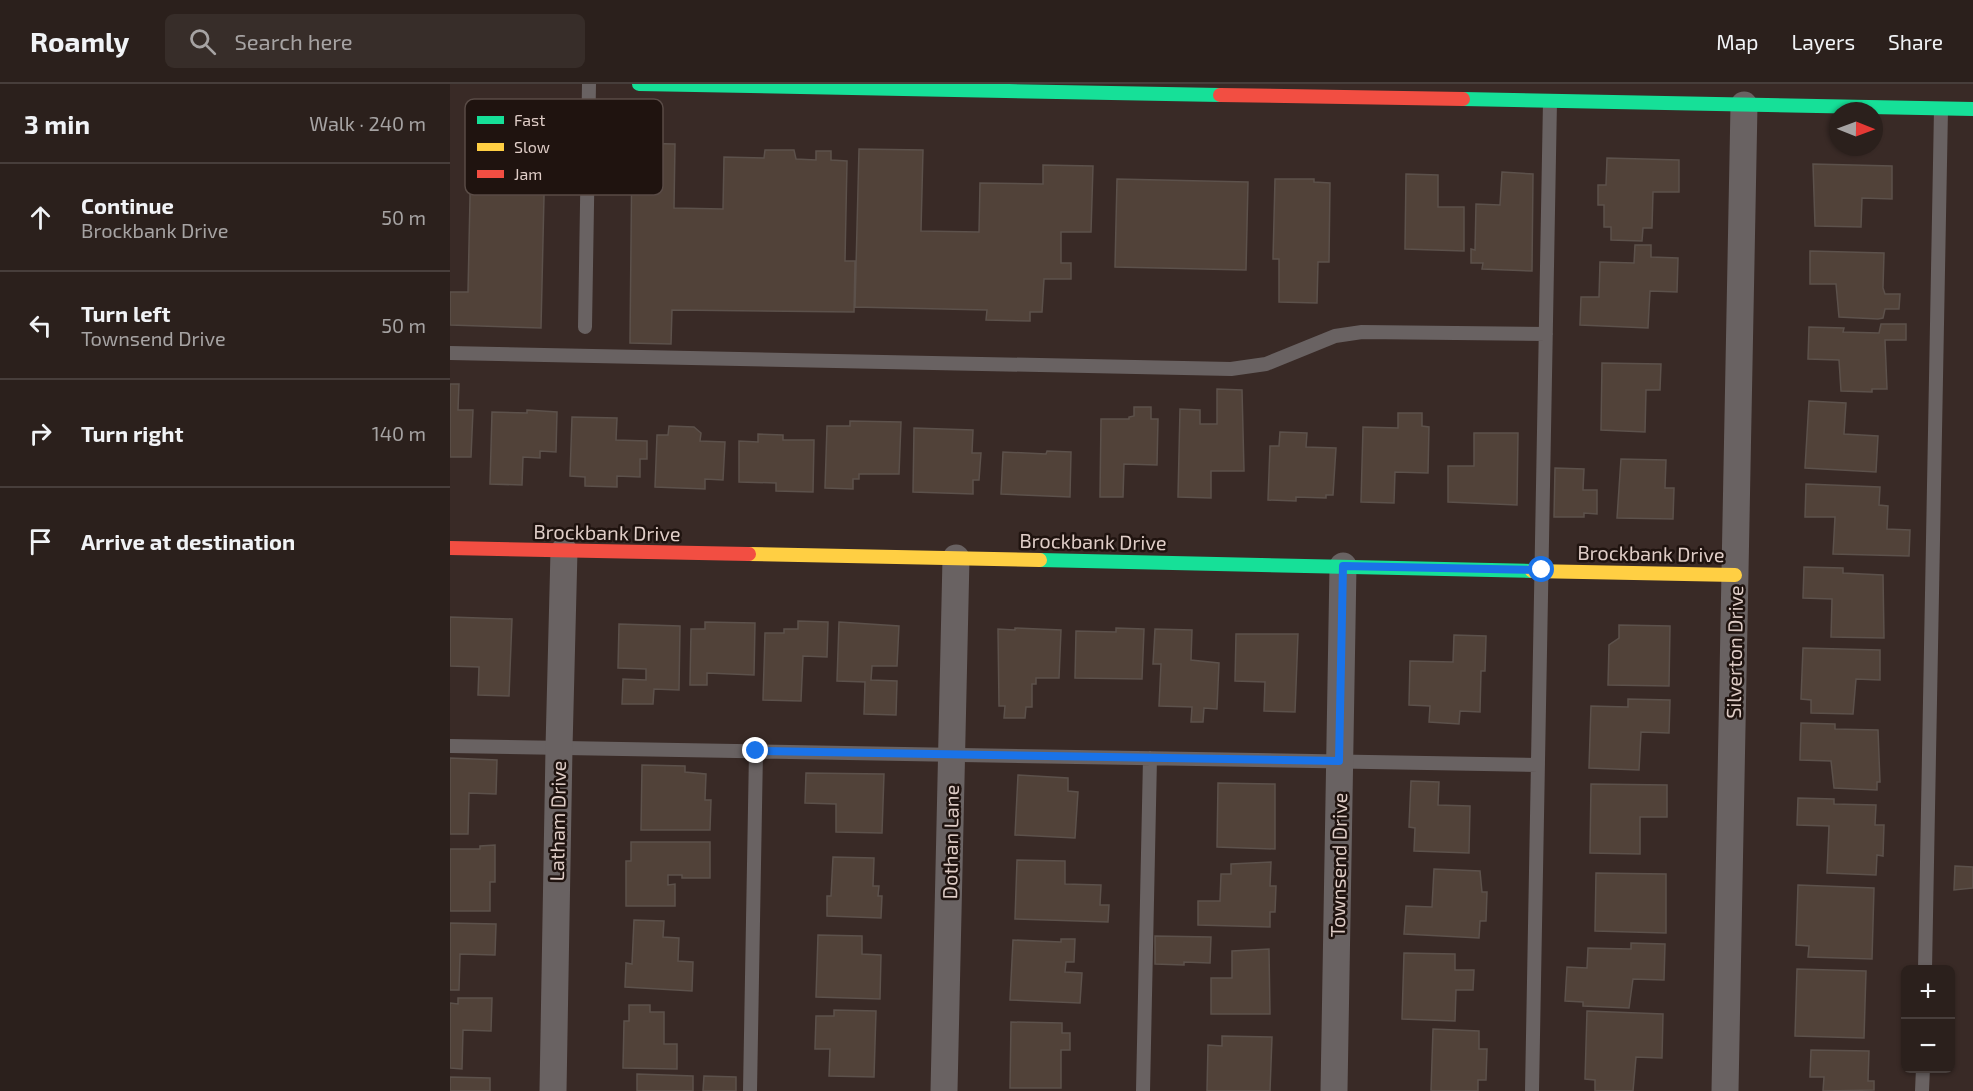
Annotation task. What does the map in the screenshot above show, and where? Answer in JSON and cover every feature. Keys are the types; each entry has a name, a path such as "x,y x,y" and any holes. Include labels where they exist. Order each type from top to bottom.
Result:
{"street":[{"path":"639,84 1056,88 1973,109"},
{"name":"Silverton Drive","path":"1725,1091 1744,105"},
{"name":"Brockbank Drive","path":"450,549 1735,575"},
{"name":"Latham Drive","path":"553,1091 564,551"},
{"name":"Dothan Lane","path":"944,1091 956,558"},
{"name":"Townsend Drive","path":"1334,1091 1343,566"}],"lane":[{"path":"589,84 589,99"},
{"path":"1532,1091 1550,101"},
{"path":"1925,965 1941,109"},
{"path":"585,327 587,195"},
{"path":"450,353 1231,369 1266,364 1335,336 1362,332 1546,334"},
{"path":"450,746 1538,765"},
{"path":"750,1091 756,751"},
{"path":"1143,1091 1150,758"},
{"path":"1922,1091 1923,1073"}],"building":[{"path":"663,144 675,144 674,208 723,209 724,157 764,158 765,150 794,150 796,159 816,160 816,151 831,151 831,160 847,161 845,261 855,261 854,312 672,310 671,344 630,343 631,195 663,195"},
{"path":"859,149 923,150 921,231 979,232 980,183 1043,184 1043,165 1093,166 1091,232 1061,232 1061,263 1071,263 1071,279 1044,279 1042,312 1030,312 1030,321 986,320 987,310 855,307"},
{"path":"1607,158 1679,160 1679,192 1653,192 1652,228 1643,228 1642,241 1611,240 1611,227 1604,227 1604,205 1598,205 1598,185 1606,185"},
{"path":"1813,164 1892,166 1892,199 1862,198 1861,227 1815,226"},
{"path":"1502,172 1533,174 1532,271 1482,269 1483,263 1471,263 1471,249 1475,250 1476,204 1500,205"},
{"path":"1406,174 1438,175 1438,207 1464,207 1464,251 1405,249"},
{"path":"1117,179 1248,182 1246,270 1115,267"},
{"path":"1275,179 1314,179 1314,182 1330,183 1329,262 1318,262 1317,303 1279,302 1279,259 1273,259"},
{"path":"470,195 544,195 541,328 450,325 450,292 468,292"},
{"path":"1635,245 1651,245 1651,257 1678,258 1677,292 1650,291 1648,328 1580,325 1581,297 1599,297 1600,262 1634,263"},
{"path":"1810,251 1884,253 1883,288 1885,294 1900,294 1899,309 1885,309 1883,318 1878,319 1839,317 1836,284 1810,284"},
{"path":"1881,324 1906,324 1906,340 1885,340 1887,389 1872,389 1872,392 1841,391 1839,360 1808,359 1809,327 1844,328 1843,332 1879,333"},
{"path":"1602,363 1661,364 1660,390 1646,390 1645,432 1601,430"},
{"path":"450,384 459,384 458,410 473,410 471,457 450,457"},
{"path":"1217,389 1242,390 1244,471 1211,471 1211,498 1178,497 1180,409 1200,410 1200,424 1217,424"},
{"path":"1809,401 1846,403 1844,434 1878,436 1876,472 1805,468"},
{"path":"1134,407 1151,407 1151,419 1158,419 1157,465 1124,464 1123,497 1100,497 1101,419 1129,419 1134,416"},
{"path":"527,410 557,412 556,452 540,451 540,458 523,457 522,485 490,484 492,412 527,413"},
{"path":"1398,413 1422,413 1422,426 1429,427 1428,473 1395,472 1394,503 1361,502 1363,427 1398,428"},
{"path":"572,417 617,418 616,440 647,441 647,459 640,459 640,477 617,476 617,487 585,486 585,477 570,476"},
{"path":"850,421 901,422 899,474 859,474 859,479 853,479 853,489 825,488 827,426 850,426"},
{"path":"669,426 694,427 701,433 700,441 725,442 723,480 705,479 705,489 655,487 657,435 668,435"},
{"path":"914,428 973,430 972,453 981,453 979,480 973,480 973,494 913,492"},
{"path":"1280,432 1307,433 1306,447 1336,448 1333,495 1326,495 1326,498 1296,497 1296,501 1268,500 1270,446 1279,446"},
{"path":"1474,433 1518,433 1517,505 1448,502 1448,466 1474,466"},
{"path":"758,434 783,435 783,440 814,440 813,492 776,491 776,483 739,482 739,441 758,442"},
{"path":"1047,451 1071,452 1070,497 1001,494 1003,452 1046,454"},
{"path":"1621,459 1666,460 1665,488 1674,488 1673,519 1617,518"},
{"path":"1555,468 1584,469 1583,490 1597,490 1597,514 1584,513 1584,517 1554,517"},
{"path":"1806,484 1880,487 1879,505 1888,506 1887,529 1910,530 1909,556 1833,554 1835,517 1805,517"},
{"path":"1804,567 1843,568 1843,573 1883,575 1884,638 1831,637 1832,599 1803,598"},
{"path":"450,617 512,619 509,696 478,695 479,667 450,666"},
{"path":"798,621 828,622 827,657 803,656 801,701 763,700 765,633 784,633 784,629 798,629"},
{"path":"705,622 755,623 754,675 707,673 707,685 690,685 691,629 705,629"},
{"path":"839,622 899,626 897,666 872,666 871,680 897,681 896,715 864,714 865,682 837,681"},
{"path":"619,624 680,626 679,690 654,689 653,704 622,704 623,679 646,680 646,669 618,668"},
{"path":"1619,625 1670,626 1669,686 1608,685 1609,645 1619,638"},
{"path":"1015,628 1061,630 1059,678 1036,678 1036,684 1032,684 1032,707 1026,707 1025,718 1004,718 1005,706 999,706 998,629 1015,630"},
{"path":"1116,628 1144,629 1142,679 1075,678 1076,631 1116,632"},
{"path":"1155,629 1192,630 1191,660 1219,663 1217,709 1204,708 1203,722 1191,722 1192,707 1159,706 1161,664 1153,664"},
{"path":"1236,634 1298,634 1295,712 1264,711 1265,682 1235,681"},
{"path":"1454,635 1486,636 1485,671 1481,671 1480,712 1460,711 1459,724 1429,722 1430,706 1409,705 1410,661 1453,662"},
{"path":"1803,648 1880,650 1880,680 1856,679 1853,714 1811,713 1811,700 1801,699"},
{"path":"1628,699 1670,700 1669,733 1641,732 1639,770 1589,768 1591,706 1628,707"},
{"path":"1801,723 1835,724 1835,729 1878,730 1880,782 1877,782 1877,790 1834,788 1831,761 1800,760"},
{"path":"450,758 497,760 496,794 469,793 468,834 450,834"},
{"path":"642,765 685,766 685,772 706,774 705,800 711,800 710,830 641,830"},
{"path":"806,773 884,774 882,833 836,832 836,804 805,803"},
{"path":"1018,775 1068,778 1068,791 1078,792 1075,838 1015,835"},
{"path":"1411,781 1439,782 1438,805 1470,806 1469,853 1414,851 1415,828 1409,827"},
{"path":"1218,783 1275,784 1275,849 1217,847"},
{"path":"1591,784 1667,785 1667,817 1640,817 1640,854 1590,853"},
{"path":"1798,798 1834,799 1834,804 1876,805 1875,825 1884,825 1883,856 1877,855 1876,875 1827,873 1829,826 1797,825"},
{"path":"631,842 710,842 710,878 682,878 682,875 668,875 668,885 675,884 675,906 626,906 626,861 631,861"},
{"path":"495,845 495,882 490,882 490,911 450,911 450,849 480,849 480,846"},
{"path":"833,857 874,858 873,886 879,886 878,896 882,896 881,918 827,916 827,896 831,896"},
{"path":"1017,860 1065,861 1065,884 1101,885 1100,905 1109,905 1108,922 1015,919"},
{"path":"1271,862 1270,886 1276,886 1275,912 1270,912 1270,927 1198,925 1198,901 1220,901 1221,874 1231,874 1231,864"},
{"path":"1955,866 1973,867 1973,888 1954,890"},
{"path":"1434,869 1480,871 1482,892 1487,892 1486,921 1480,921 1479,938 1404,934 1406,906 1432,907"},
{"path":"1596,873 1666,874 1666,933 1595,931"},
{"path":"1798,885 1874,888 1872,959 1808,957 1809,946 1796,945"},
{"path":"634,920 664,921 663,937 679,938 678,961 693,962 692,991 625,987 626,963 632,964"},
{"path":"450,923 496,924 495,955 460,954 459,990 450,990"},
{"path":"818,935 862,936 862,954 881,955 880,999 816,997"},
{"path":"1155,936 1211,937 1210,963 1155,964"},
{"path":"1061,939 1075,939 1074,962 1066,962 1065,972 1082,973 1080,1003 1010,1000 1013,940 1061,942"},
{"path":"1631,943 1665,944 1664,980 1633,979 1629,1008 1583,1006 1583,1002 1565,1001 1567,967 1587,968 1588,948 1631,949"},
{"path":"1269,949 1270,1014 1211,1014 1211,978 1232,978 1232,951"},
{"path":"1404,953 1455,954 1455,970 1474,970 1473,990 1456,990 1455,1021 1402,1019"},
{"path":"1797,969 1866,971 1864,1038 1795,1036"},
{"path":"458,998 492,998 491,1031 463,1030 462,1069 450,1068 450,1003 458,1004"},
{"path":"629,1005 650,1005 650,1012 664,1012 664,1044 677,1044 677,1069 623,1068 624,1021 629,1021"},
{"path":"834,1010 876,1011 874,1077 829,1076 830,1049 815,1049 816,1016 834,1016"},
{"path":"1587,1011 1663,1014 1662,1058 1636,1057 1633,1091 1595,1091 1595,1080 1585,1079"},
{"path":"1011,1022 1062,1023 1062,1033 1070,1033 1070,1050 1061,1050 1061,1088 1010,1088"},
{"path":"1433,1029 1479,1031 1479,1049 1487,1049 1486,1080 1478,1080 1478,1091 1431,1091"},
{"path":"1222,1036 1272,1037 1270,1091 1207,1091 1208,1045 1222,1046"},
{"path":"1811,1050 1869,1051 1868,1081 1874,1081 1874,1090 1823,1091 1824,1077 1810,1077"},
{"path":"637,1074 693,1076 693,1091 637,1091"},
{"path":"704,1076 736,1077 736,1091 703,1091"},
{"path":"450,1077 490,1078 490,1091 450,1091"}],"traffic: fast":[{"path":"639,84 1220,95"},
{"path":"1463,99 1973,109"},
{"path":"1040,560 1532,571"}],"traffic: slow":[{"path":"749,554 1040,560"},
{"path":"1532,571 1735,575"}],"traffic: jam":[{"path":"1220,95 1463,99"},
{"path":"450,548 749,554"}],"route":[{"path":"756,751 1339,761 1343,566 1542,570"}]}
